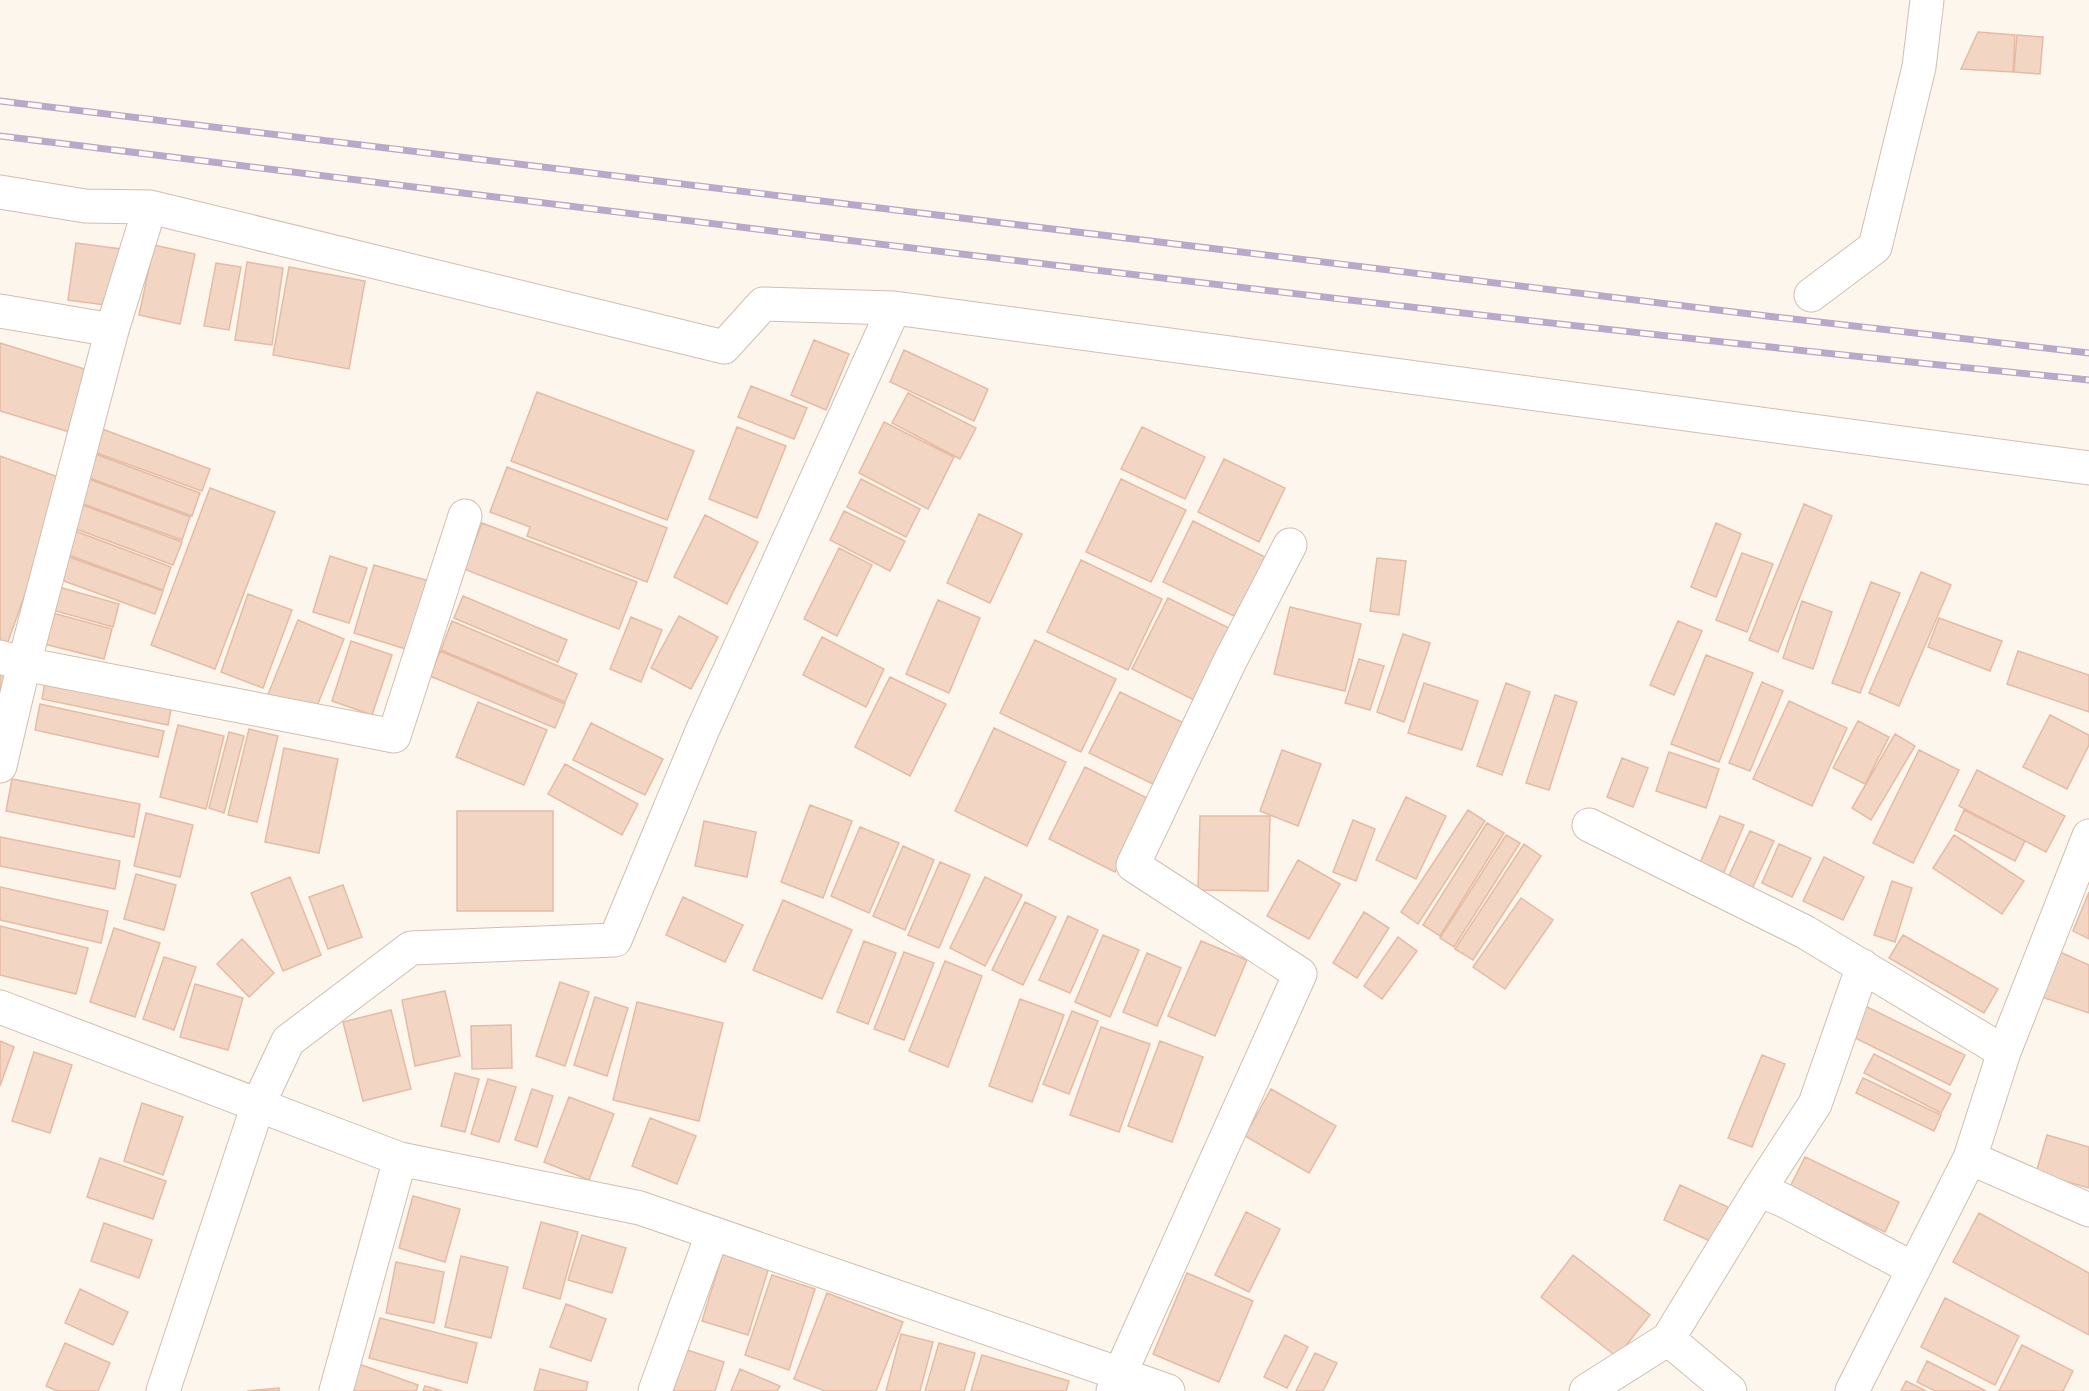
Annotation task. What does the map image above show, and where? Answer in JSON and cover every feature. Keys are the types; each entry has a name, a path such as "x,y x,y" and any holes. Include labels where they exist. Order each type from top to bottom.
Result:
{"street":[{"path":"1811,295 1875,247 1919,67 1927,0"},
{"path":"0,192 84,206 150,207 724,347 763,304 894,308 2089,468"},
{"path":"0,766 12,661 150,207"},
{"path":"164,1391 258,1105 288,1041 411,948 615,940 703,729 894,308"},
{"path":"0,311 112,330"},
{"path":"12,661 394,736 465,516"},
{"path":"1116,1382 1300,974 1133,865 1230,661 1290,545"},
{"path":"1589,825 1805,932 2004,1052"},
{"path":"1852,1391 1970,1158 2004,1052 2089,837"},
{"path":"1586,1391 1668,1339 1759,1190 1815,1104 1863,966"},
{"path":"0,1007 400,1159 639,1208 1116,1382 1168,1391"},
{"path":"1970,1158 2089,1210"},
{"path":"336,1391 400,1159"},
{"path":"1759,1190 1785,1201 1914,1269"},
{"path":"655,1391 712,1235"},
{"path":"1668,1339 1730,1391"}],"building":[{"path":"1978,32 2015,35 2013,72 1961,69"},
{"path":"2017,35 2043,37 2040,74 2014,72"},
{"path":"76,243 121,249 113,306 68,300"},
{"path":"154,245 195,254 180,324 139,315"},
{"path":"247,262 283,268 272,345 235,340"},
{"path":"216,263 241,267 229,330 204,326"},
{"path":"289,267 365,281 349,369 273,355"},
{"path":"814,340 849,354 826,410 791,395"},
{"path":"0,343 91,371 73,433 0,411"},
{"path":"904,350 988,389 974,421 890,382"},
{"path":"751,386 807,408 794,439 738,417"},
{"path":"537,392 694,451 667,520 511,461"},
{"path":"908,393 976,428 960,459 892,423"},
{"path":"884,422 954,457 928,509 859,473"},
{"path":"737,427 786,446 757,518 709,499"},
{"path":"1142,427 1205,457 1185,499 1121,469"},
{"path":"102,429 210,469 202,491 94,452"},
{"path":"95,454 200,493 192,516 87,477"},
{"path":"0,456 66,480 5,650 0,648"},
{"path":"1224,459 1285,488 1259,542 1198,512"},
{"path":"507,467 667,528 647,582 527,536 530,527 490,512"},
{"path":"86,478 190,517 182,540 78,502"},
{"path":"861,479 920,509 906,537 847,507"},
{"path":"1121,479 1186,510 1151,582 1086,552"},
{"path":"210,488 275,512 215,669 151,645"},
{"path":"77,503 182,542 173,565 68,526"},
{"path":"1804,504 1832,516 1778,652 1749,640"},
{"path":"844,511 905,541 890,571 830,540"},
{"path":"979,514 1022,534 990,603 947,583"},
{"path":"705,515 758,542 727,604 674,577"},
{"path":"1193,521 1267,558 1238,618 1163,582"},
{"path":"482,523 637,582 619,629 464,569"},
{"path":"1716,523 1741,534 1716,597 1691,587"},
{"path":"67,528 171,567 163,590 58,551"},
{"path":"839,548 872,565 837,636 804,619"},
{"path":"58,553 163,591 155,614 50,576"},
{"path":"1742,553 1773,564 1747,632 1716,620"},
{"path":"330,556 367,568 349,623 313,612"},
{"path":"1377,558 1406,561 1399,615 1370,611"},
{"path":"1081,560 1162,599 1128,670 1047,632"},
{"path":"374,565 429,581 409,650 354,633"},
{"path":"1921,572 1951,585 1899,706 1869,693"},
{"path":"1871,582 1900,593 1860,693 1832,683"},
{"path":"55,586 119,604 113,627 49,609"},
{"path":"248,594 292,610 263,688 221,672"},
{"path":"463,596 567,640 558,662 454,618"},
{"path":"1168,598 1233,630 1198,702 1132,669"},
{"path":"938,600 980,618 949,693 906,674"},
{"path":"1802,601 1832,612 1813,669 1783,658"},
{"path":"1290,607 1361,624 1345,691 1274,674"},
{"path":"49,612 112,629 104,659 40,643"},
{"path":"679,616 718,637 691,689 651,668"},
{"path":"631,617 662,630 641,682 610,669"},
{"path":"1939,618 2002,641 1990,671 1928,647"},
{"path":"298,620 344,639 313,716 267,697"},
{"path":"452,621 577,674 565,702 441,650"},
{"path":"1678,621 1702,631 1674,695 1650,685"},
{"path":"1403,634 1430,643 1404,722 1377,712"},
{"path":"822,637 884,669 866,707 803,675"},
{"path":"1035,640 1116,679 1081,752 1000,713"},
{"path":"351,641 392,655 372,715 332,701"},
{"path":"440,651 565,704 555,728 430,676"},
{"path":"2018,651 2089,675 2089,712 2007,684"},
{"path":"1706,655 1753,673 1719,762 1671,744"},
{"path":"1359,659 1384,666 1370,710 1345,703"},
{"path":"0,671 8,674 0,701"},
{"path":"47,673 173,699 168,725 42,699"},
{"path":"890,677 946,704 910,776 855,747"},
{"path":"1762,682 1783,691 1750,771 1729,763"},
{"path":"1424,683 1478,701 1462,750 1408,733"},
{"path":"1506,683 1530,692 1502,775 1477,766"},
{"path":"1120,692 1186,724 1155,785 1089,753"},
{"path":"1555,695 1577,702 1549,790 1526,783"},
{"path":"1789,701 1847,728 1812,806 1753,779"},
{"path":"478,702 547,730 524,785 456,757"},
{"path":"40,704 164,731 158,757 35,730"},
{"path":"2050,715 2089,735 2089,745 2067,789 2023,767"},
{"path":"1858,721 1889,737 1865,784 1833,768"},
{"path":"591,723 663,759 645,795 573,760"},
{"path":"178,725 224,736 206,809 160,797"},
{"path":"994,728 1066,762 1027,846 955,811"},
{"path":"249,729 278,736 257,822 228,815"},
{"path":"229,732 244,736 224,813 209,808"},
{"path":"1895,734 1915,746 1871,820 1852,808"},
{"path":"284,748 338,759 319,853 265,842"},
{"path":"1282,750 1321,764 1298,826 1260,811"},
{"path":"1919,750 1959,770 1913,863 1873,843"},
{"path":"1669,752 1719,769 1706,808 1656,791"},
{"path":"1622,758 1648,768 1633,807 1607,797"},
{"path":"565,764 638,804 622,835 548,794"},
{"path":"1085,767 1151,800 1115,872 1049,839"},
{"path":"1977,770 2065,816 2046,852 1959,806"},
{"path":"12,779 140,804 134,837 6,811"},
{"path":"1406,797 1446,816 1416,879 1376,860"},
{"path":"810,805 852,821 823,898 781,882"},
{"path":"1468,810 1485,821 1418,924 1401,912"},
{"path":"1964,810 2025,841 2015,861 1955,830"},
{"path":"457,811 553,811 553,911 457,911"},
{"path":"146,813 193,825 180,877 134,866"},
{"path":"1200,816 1270,816 1268,891 1198,890"},
{"path":"1720,816 1744,825 1721,879 1697,870"},
{"path":"1353,820 1375,829 1356,881 1333,872"},
{"path":"704,821 756,832 747,877 695,866"},
{"path":"1487,823 1504,833 1440,936 1423,925"},
{"path":"860,827 899,843 869,913 831,896"},
{"path":"1750,831 1774,841 1751,891 1727,880"},
{"path":"1506,835 1520,843 1454,947 1440,938"},
{"path":"1954,835 2024,881 2002,914 1933,868"},
{"path":"0,837 120,861 115,889 0,866"},
{"path":"1524,844 1541,856 1473,960 1455,949"},
{"path":"1779,844 1811,858 1792,897 1762,883"},
{"path":"903,846 934,860 905,930 873,916"},
{"path":"1824,857 1864,877 1843,920 1803,901"},
{"path":"1298,860 1340,884 1309,939 1267,916"},
{"path":"940,862 970,875 939,948 908,935"},
{"path":"136,874 176,885 164,930 124,919"},
{"path":"290,877 321,955 283,971 251,893"},
{"path":"985,877 1022,895 985,966 950,948"},
{"path":"1892,881 1912,888 1895,942 1874,935"},
{"path":"343,885 362,937 328,949 309,897"},
{"path":"0,887 108,911 101,943 0,920"},
{"path":"2089,892 2089,939 2073,931"},
{"path":"683,897 743,925 725,962 666,935"},
{"path":"1521,898 1553,920 1505,989 1473,967"},
{"path":"783,900 852,930 822,999 753,970"},
{"path":"1025,902 1056,917 1023,985 992,970"},
{"path":"1364,912 1389,928 1357,978 1333,963"},
{"path":"1068,916 1098,930 1070,993 1039,980"},
{"path":"0,926 88,948 76,994 0,975"},
{"path":"114,928 160,943 135,1017 90,1002"},
{"path":"1103,935 1139,950 1110,1017 1075,1002"},
{"path":"1903,935 1998,989 1984,1013 1889,958"},
{"path":"1398,937 1417,951 1382,999 1364,986"},
{"path":"242,939 274,973 249,997 217,964"},
{"path":"864,941 896,953 868,1024 837,1012"},
{"path":"1201,941 1247,960 1215,1036 1168,1016"},
{"path":"904,952 934,963 904,1040 874,1029"},
{"path":"2060,952 2089,965 2089,1013 2042,997"},
{"path":"1147,953 1181,968 1157,1026 1123,1012"},
{"path":"164,957 196,967 174,1030 143,1019"},
{"path":"945,961 982,976 948,1067 909,1051"},
{"path":"560,982 589,992 565,1066 536,1056"},
{"path":"195,984 243,998 228,1050 180,1037"},
{"path":"445,991 460,1056 415,1066 402,1000"},
{"path":"595,997 628,1008 607,1076 574,1065"},
{"path":"1020,999 1064,1015 1032,1102 989,1086"},
{"path":"637,1002 723,1023 699,1121 613,1100"},
{"path":"1863,1005 1965,1055 1950,1085 1849,1035"},
{"path":"391,1010 411,1089 363,1101 343,1022"},
{"path":"1072,1011 1098,1021 1069,1094 1043,1084"},
{"path":"511,1025 512,1068 472,1069 471,1026"},
{"path":"1101,1027 1150,1044 1119,1132 1070,1115"},
{"path":"0,1041 14,1047 0,1086"},
{"path":"1160,1041 1203,1057 1172,1142 1128,1126"},
{"path":"34,1052 72,1065 50,1133 12,1121"},
{"path":"1874,1054 1951,1094 1941,1113 1864,1073"},
{"path":"1762,1055 1785,1064 1752,1147 1728,1138"},
{"path":"455,1073 479,1079 465,1132 441,1126"},
{"path":"1863,1078 1941,1115 1934,1131 1856,1093"},
{"path":"488,1079 516,1087 499,1142 471,1134"},
{"path":"532,1089 553,1096 537,1147 515,1140"},
{"path":"1271,1089 1336,1126 1309,1173 1245,1136"},
{"path":"569,1097 614,1114 589,1180 544,1162"},
{"path":"142,1103 183,1117 163,1175 124,1161"},
{"path":"650,1118 696,1136 677,1184 632,1166"},
{"path":"2047,1135 2089,1147 2089,1188 2036,1173"},
{"path":"1805,1157 1899,1202 1885,1232 1790,1187"},
{"path":"100,1158 166,1181 153,1219 87,1197"},
{"path":"1680,1185 1728,1207 1712,1242 1664,1220"},
{"path":"413,1196 460,1209 445,1262 399,1248"},
{"path":"1246,1212 1280,1229 1249,1292 1215,1275"},
{"path":"1979,1213 2089,1273 2089,1335 1953,1262"},
{"path":"541,1222 578,1232 560,1299 523,1288"},
{"path":"104,1223 152,1240 139,1278 91,1261"},
{"path":"582,1235 626,1248 612,1293 568,1280"},
{"path":"723,1253 769,1267 748,1335 702,1321"},
{"path":"1573,1255 1650,1315 1617,1357 1541,1297"},
{"path":"461,1256 508,1267 491,1338 445,1327"},
{"path":"396,1262 444,1272 434,1323 386,1313"},
{"path":"1187,1273 1253,1301 1219,1382 1153,1354"},
{"path":"772,1275 815,1289 789,1370 745,1355"},
{"path":"80,1289 128,1312 113,1345 65,1323"},
{"path":"827,1293 903,1322 876,1391 825,1391 794,1379"},
{"path":"1945,1298 2019,1336 1995,1385 1921,1347"},
{"path":"566,1304 606,1319 591,1361 550,1347"},
{"path":"380,1318 477,1343 467,1383 369,1358"},
{"path":"901,1334 933,1342 920,1391 886,1391"},
{"path":"1285,1335 1308,1347 1287,1388 1264,1377"},
{"path":"65,1343 110,1363 98,1391 57,1391 46,1386"},
{"path":"939,1343 975,1353 964,1391 925,1391"},
{"path":"2022,1345 2073,1371 2063,1391 1999,1391"},
{"path":"687,1350 724,1362 715,1391 673,1391"},
{"path":"1315,1353 1337,1363 1323,1391 1296,1391"},
{"path":"982,1355 1069,1381 1066,1391 971,1391"},
{"path":"1927,1361 1986,1391 1935,1391 1917,1382"},
{"path":"359,1364 418,1385 416,1391 349,1391"},
{"path":"540,1369 588,1382 586,1391 534,1391"},
{"path":"740,1369 780,1386 777,1391 731,1391"},
{"path":"1906,1381 1926,1391 1901,1391"},
{"path":"425,1386 442,1391 423,1391"},
{"path":"279,1388 279,1391 247,1391"}],"railway":[{"path":"0,101 1775,317 2089,353"},
{"path":"0,136 1305,295 2089,380"}]}
